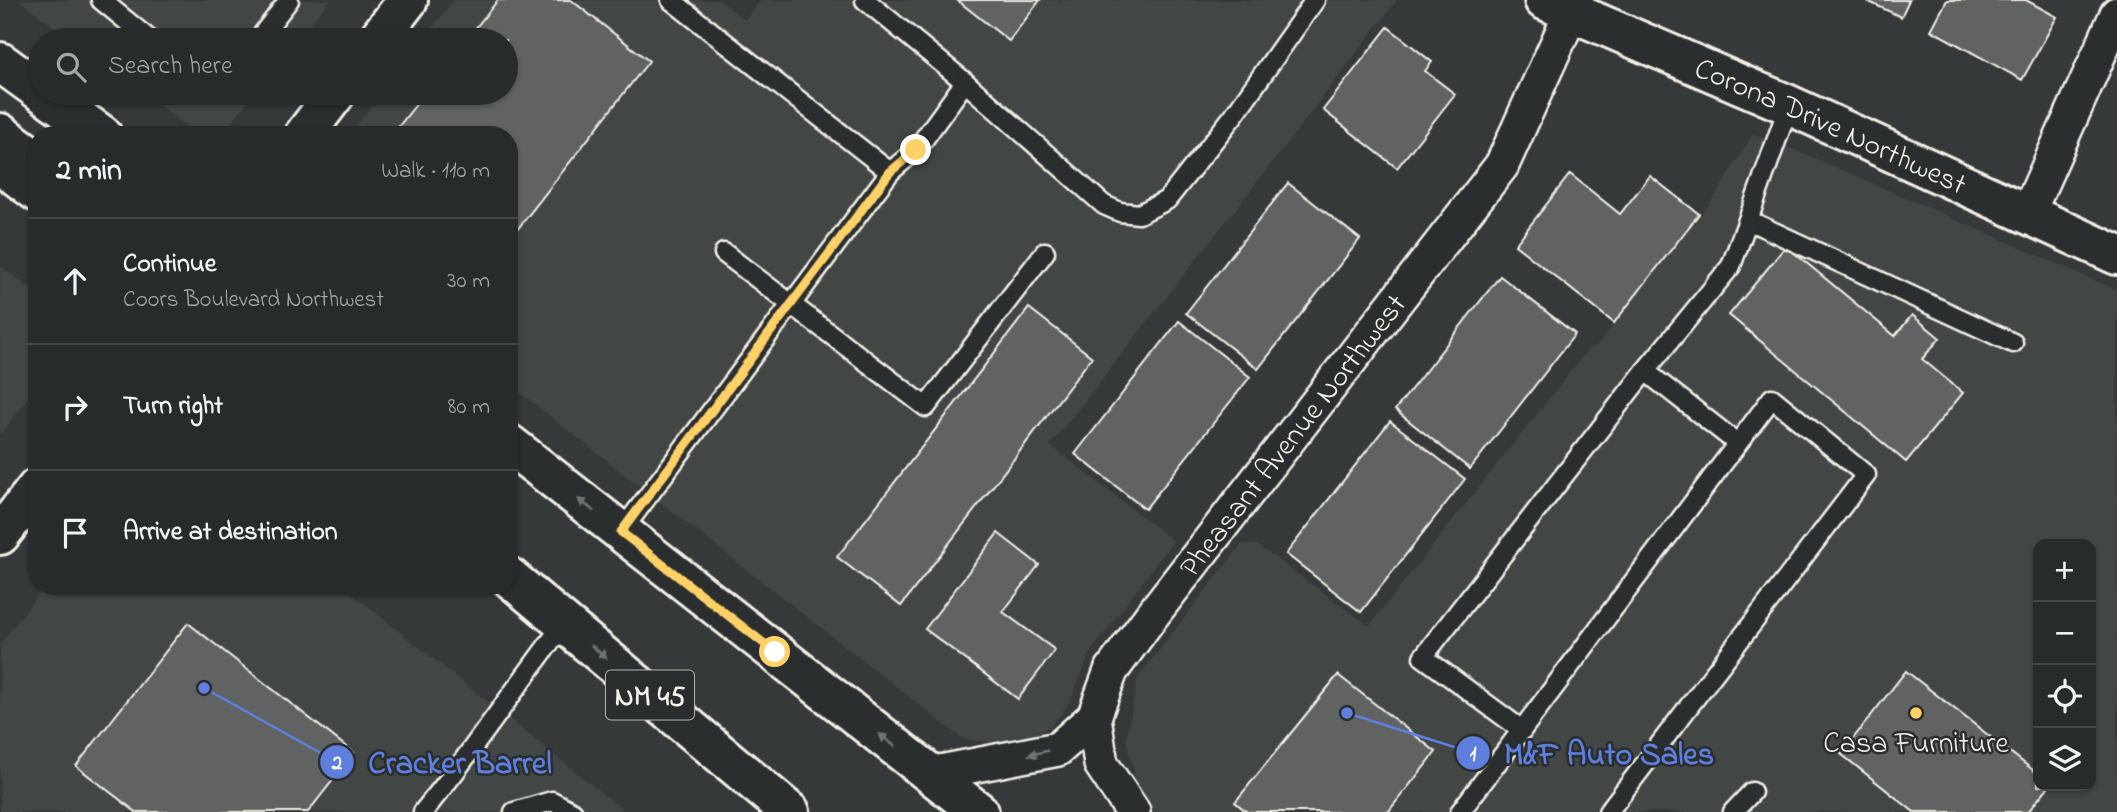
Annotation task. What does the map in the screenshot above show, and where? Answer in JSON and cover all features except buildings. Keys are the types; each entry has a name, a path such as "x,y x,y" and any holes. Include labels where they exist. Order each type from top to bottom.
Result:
{"main road":[{"path":"386,28 408,0"},
{"name":"Corona Drive Northwest","path":"1564,4 2117,255"},
{"path":"0,62 28,82"},
{"path":"60,105 89,126"},
{"path":"311,126 327,105"},
{"path":"0,133 28,153"},
{"path":"0,164 28,185"},
{"path":"524,464 621,532 979,812"},
{"path":"0,535 28,499"},
{"name":"NM 45","path":"518,585 790,812"}],"street":[{"name":"Pheasant Avenue Northwest","path":"930,774 1058,749 1094,717 1111,671 1149,619 1502,164 1564,4"},
{"path":"2028,215 2117,14"},
{"path":"1094,717 1101,764 1132,812"}],"lane":[{"path":"101,0 135,28"},
{"path":"270,28 289,0"},
{"path":"671,0 890,172"},
{"path":"865,0 965,82 1104,205 1120,212 1139,214 1167,200 1175,191 1234,115 1315,0"},
{"path":"621,532 890,172 916,150 965,82"},
{"path":"1522,730 1423,657 1645,371 1731,266 1789,104"},
{"path":"1748,220 2013,343"},
{"path":"724,253 926,407 1045,252"},
{"path":"1645,371 1737,443"},
{"path":"1460,812 1772,398 1866,475 1608,812"},
{"path":"424,812 564,623"},
{"path":"1733,812 1752,792"},
{"path":"514,812 552,801 573,812"}],"shaded area":[{"path":"19,0 330,0 307,28 56,28"},
{"path":"454,0 719,0 745,20 761,0 1397,0 1050,445 1173,541 1090,653 1070,702 1052,725 1016,745 963,739 518,391 518,126 356,126 373,105 518,105 518,28 432,28"},
{"path":"158,105 245,105 228,126 186,126"},
{"path":"1753,134 1812,157 2117,290 2117,812 1154,812 1137,785 1126,739 1138,677 1242,544 1257,545 1369,626 1591,346 1595,348 1717,194"},
{"path":"0,266 28,287 28,398 0,435"},
{"path":"38,595 353,595 626,812 0,812 0,644"}],"place":[{"name":"Cracker Barrel","path":"204,688"},
{"name":"M&F Auto Sales","path":"1347,713"},
{"name":"Casa Furniture","path":"1916,713"}],"route":[{"path":"775,652 621,532 890,172 916,150"}]}
